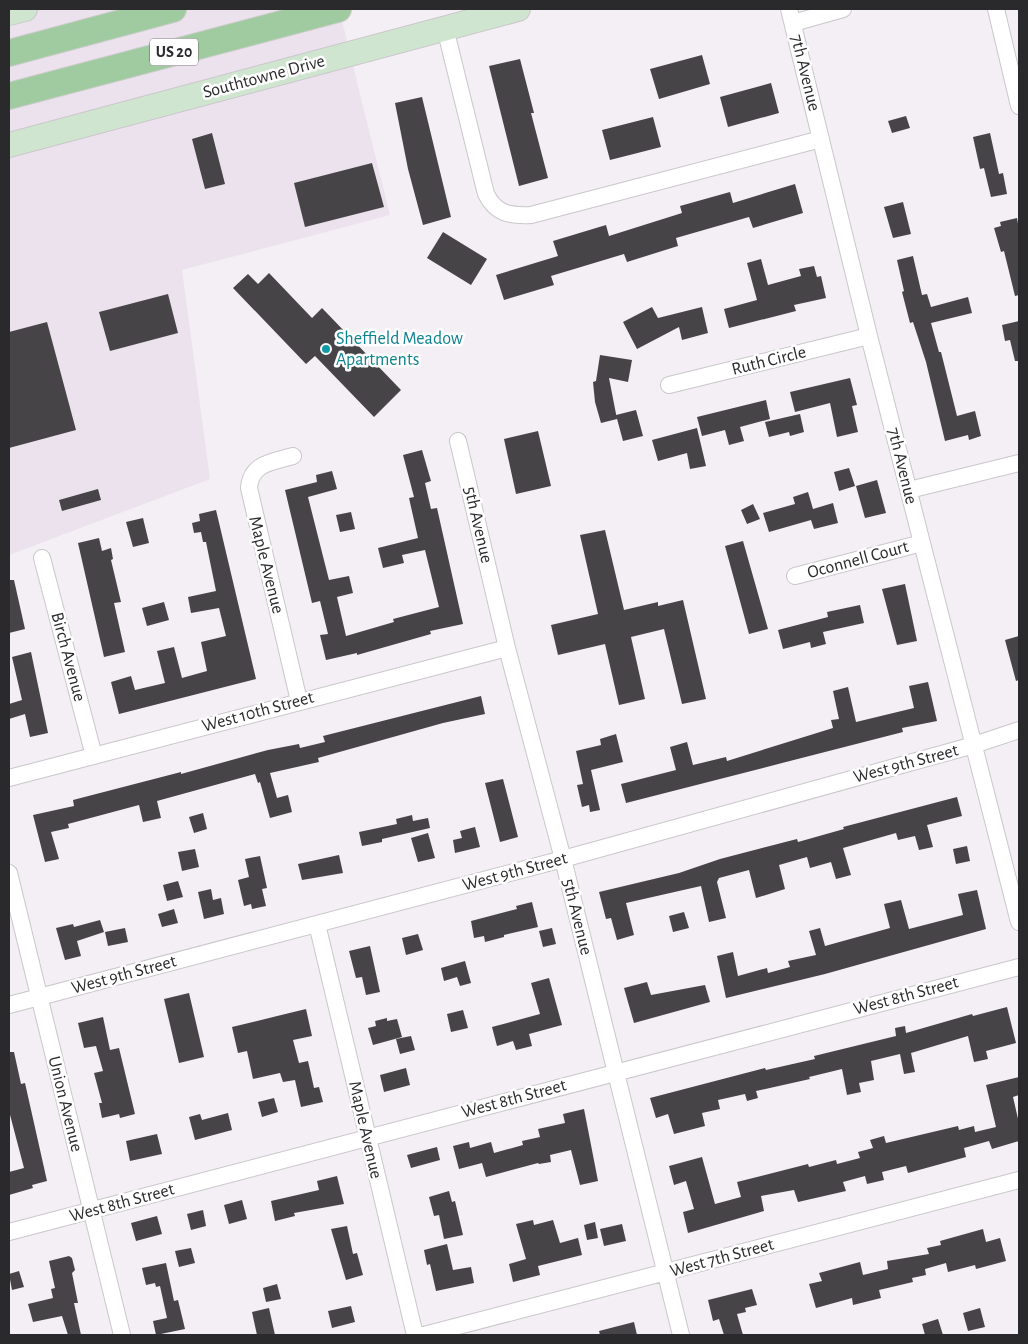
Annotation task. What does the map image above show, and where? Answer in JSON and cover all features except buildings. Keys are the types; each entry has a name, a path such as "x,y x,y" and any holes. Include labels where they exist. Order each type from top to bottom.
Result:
{"main road":[{"name":"US 20","path":"9,53 173,9"},
{"name":"US 20","path":"9,96 338,9"}],"street":[{"path":"9,13 25,9"},
{"name":"Southtowne Drive","path":"9,144 518,9"},
{"path":"791,16 843,9"},
{"path":"996,9 1019,106"},
{"name":"7th Avenue","path":"791,16 869,336 1019,922"},
{"path":"445,28 486,194 492,205 509,214 531,215 821,139"},
{"name":"Ruth Circle","path":"669,386 869,336"},
{"name":"5th Avenue","path":"458,441 507,648 563,859 682,1335"},
{"name":"Maple Avenue","path":"292,456 265,463 256,469 250,480 250,499 299,701"},
{"path":"909,490 1019,463"},
{"name":"Oconnell Court","path":"795,576 922,543"},
{"name":"Birch Avenue","path":"42,558 94,756"},
{"name":"West 10th Street","path":"9,778 507,648"},
{"name":"West 9th Street","path":"9,1006 563,859 974,746 1019,730"},
{"name":"Union Avenue","path":"9,873 38,998 122,1335"},
{"name":"Maple Avenue","path":"317,924 415,1335"},
{"name":"West 8th Street","path":"9,1232 1019,967"},
{"name":"West 7th Street","path":"424,1335 1019,1180"}],"shaded area":[{"path":"9,9 339,9 390,215 182,270 210,479 9,555"}],"place":[{"name":"Sheffield Meadow Apartments","path":"326,349"}]}
